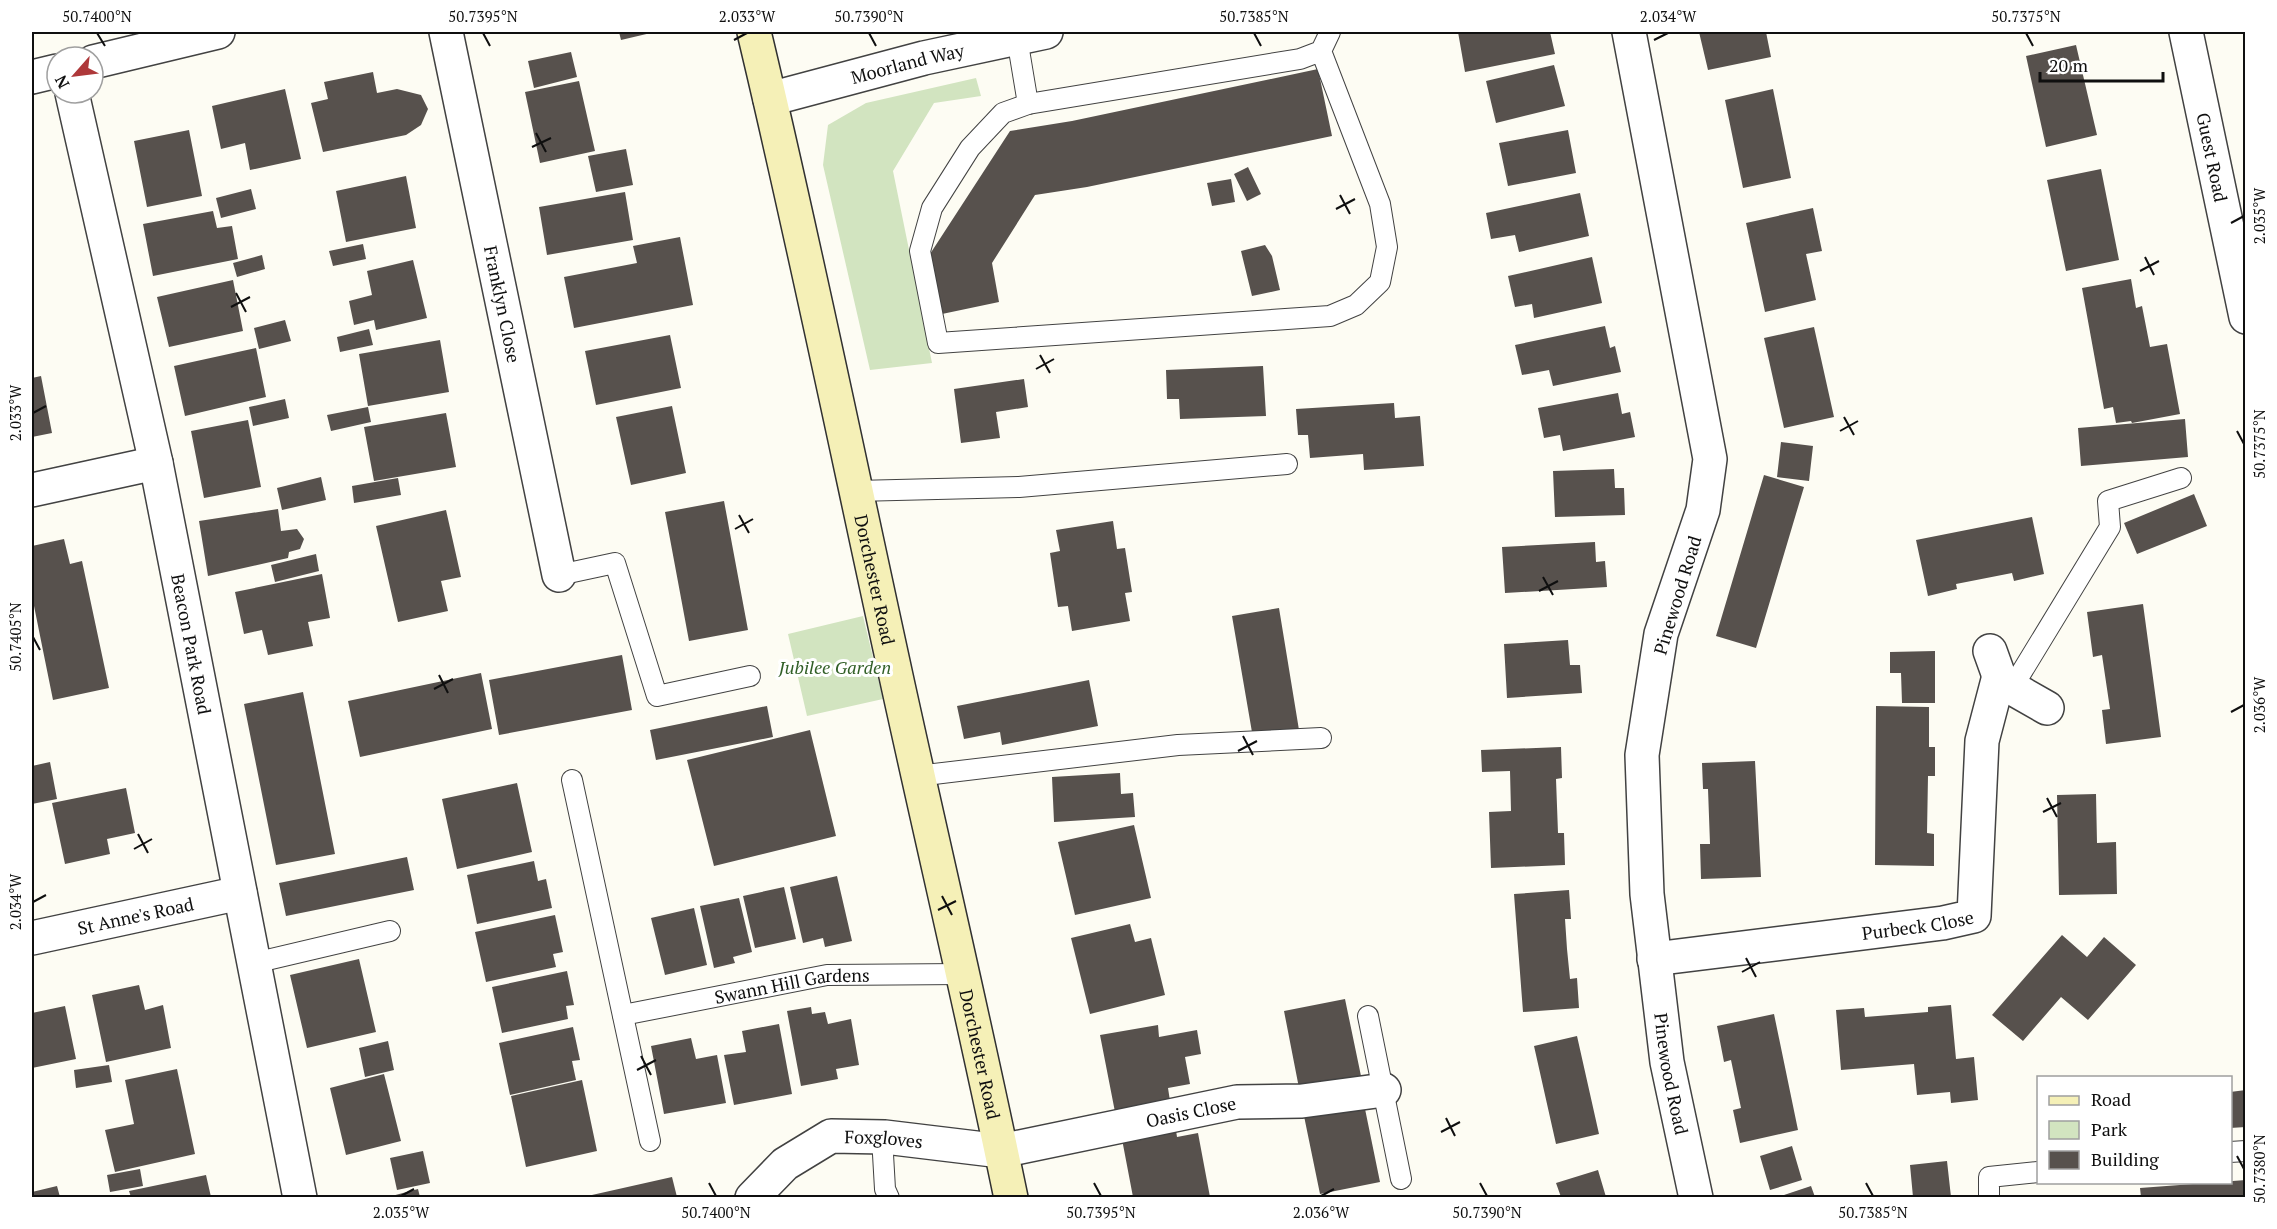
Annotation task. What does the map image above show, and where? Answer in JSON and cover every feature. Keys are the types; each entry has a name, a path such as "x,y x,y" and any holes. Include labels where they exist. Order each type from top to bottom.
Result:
{"main road":[{"name":"Dorchester Road","path":"754,32 1011,1197"}],"street":[{"path":"105,59 218,32"},
{"name":"Franklyn Close","path":"446,32 559,575"},
{"name":"Pinewood Road","path":"1629,32 1710,459 1703,510 1661,634 1642,755 1647,894 1654,959 1667,1062 1696,1197"},
{"name":"Guest Road","path":"2186,32 2246,317"},
{"name":"Moorland Way","path":"770,99 924,58 1032,35"},
{"name":"Beacon Park Road","path":"75,105 156,463 300,1197"},
{"path":"32,490 156,463"},
{"path":"2001,672 2047,708"},
{"name":"Purbeck Close","path":"1654,959 1943,923 1974,916 1982,741 2001,672"},
{"name":"St Anne's Road","path":"32,938 240,893"},
{"name":"Oasis Close","path":"1001,1151 1237,1102 1302,1101 1384,1090"},
{"name":"Foxgloves","path":"752,1197 784,1164 831,1136 882,1137 1001,1151"}],"lane":[{"path":"1321,51 1380,204 1387,247 1380,282 1356,305 1330,316 938,343 920,251 932,208 970,148 1003,113 1028,104 1300,59 1321,51 1330,32"},
{"path":"1028,104 1032,35"},
{"path":"856,491 1019,487 1287,464"},
{"path":"2001,672 2110,526 2108,501 2181,478"},
{"path":"559,575 615,563 657,696 750,676"},
{"path":"917,776 1178,745 1321,738"},
{"path":"572,780 650,1141"},
{"path":"254,963 390,931"},
{"name":"Swann Hill Gardens","path":"623,1015 827,975 963,974"},
{"path":"1368,1016 1401,1179"},
{"path":"882,1137 885,1189 889,1197"},
{"path":"1989,1197 1989,1177 2037,1172"}],"green space":[{"path":"976,78 981,96 934,103 893,171 932,363 870,370 823,165 828,125 866,103"},
{"name":"Jubilee Garden","path":"863,616 883,699 807,716 788,634"}],"building":[{"path":"619,32 655,32 621,40"},
{"path":"1458,32 1550,32 1555,54 1465,72"},
{"path":"1699,32 1766,32 1771,57 1708,70"},
{"path":"2076,45 2097,135 2046,147 2026,56"},
{"path":"571,52 577,77 534,88 528,61"},
{"path":"1554,65 1565,106 1496,123 1486,81"},
{"path":"1318,69 1332,136 1087,187 1035,195 992,263 999,302 942,314 930,254 1010,131 1072,121"},
{"path":"373,72 377,93 397,89 421,95 428,109 421,125 406,135 323,152 311,103 328,99 324,82"},
{"path":"579,81 595,151 540,163 525,92"},
{"path":"285,89 301,159 250,170 245,143 221,149 212,106"},
{"path":"1773,89 1791,178 1743,188 1725,100"},
{"path":"189,130 202,196 147,207 134,141"},
{"path":"1568,130 1576,173 1508,186 1499,143"},
{"path":"626,149 633,185 596,192 588,156"},
{"path":"1248,167 1261,194 1247,201 1234,174"},
{"path":"2101,169 2119,260 2066,271 2047,180"},
{"path":"406,176 416,228 346,242 336,191"},
{"path":"1231,179 1235,202 1212,206 1207,183"},
{"path":"251,189 256,209 221,218 216,198"},
{"path":"625,192 633,240 547,255 539,207"},
{"path":"1580,193 1589,236 1519,252 1515,235 1491,239 1486,213"},
{"path":"1813,208 1822,251 1806,254 1816,300 1765,312 1746,223"},
{"path":"213,211 217,228 232,226 238,259 153,276 143,224"},
{"path":"680,237 693,305 574,328 564,277 637,263 633,246"},
{"path":"363,244 366,259 333,266 329,251"},
{"path":"1265,245 1272,256 1280,290 1252,296 1241,251"},
{"path":"262,255 265,269 237,277 233,263"},
{"path":"1592,257 1602,303 1534,318 1532,304 1515,307 1508,276"},
{"path":"413,260 427,318 376,330 374,320 354,325 349,301 372,295 367,271"},
{"path":"2131,279 2136,308 2142,306 2150,347 2167,344 2180,414 2132,423 2131,421 2116,423 2113,407 2104,409 2082,288"},
{"path":"233,280 243,331 169,347 157,297"},
{"path":"285,320 291,341 259,349 254,328"},
{"path":"1605,326 1610,348 1615,346 1621,372 1553,386 1549,370 1522,375 1515,345"},
{"path":"1814,327 1834,417 1784,428 1764,338"},
{"path":"369,329 373,345 340,352 337,337"},
{"path":"670,335 681,388 596,405 585,351"},
{"path":"440,340 449,392 368,406 359,354"},
{"path":"256,348 266,397 185,416 174,366"},
{"path":"1263,366 1266,416 1180,419 1179,399 1167,399 1166,370"},
{"path":"41,376 52,433 32,437 32,378"},
{"path":"1024,379 1028,407 996,412 1000,438 961,443 954,389"},
{"path":"1618,393 1622,414 1630,412 1635,437 1563,451 1560,435 1544,438 1538,408"},
{"path":"285,399 289,418 253,426 249,407"},
{"path":"1394,403 1395,418 1420,416 1424,466 1364,470 1363,454 1310,458 1308,435 1298,435 1296,409"},
{"path":"672,406 686,473 631,485 616,417"},
{"path":"368,407 371,422 331,431 327,415"},
{"path":"446,413 456,467 374,481 364,427"},
{"path":"2185,419 2188,457 2081,466 2078,428"},
{"path":"248,420 261,487 204,498 191,431"},
{"path":"1781,442 1813,446 1809,481 1777,477"},
{"path":"1614,469 1615,488 1624,488 1625,515 1555,517 1553,471"},
{"path":"1764,475 1804,487 1756,648 1716,636"},
{"path":"321,477 326,500 282,510 277,488"},
{"path":"398,478 401,495 354,503 352,486"},
{"path":"2194,494 2207,526 2137,554 2124,523"},
{"path":"724,501 748,630 689,641 665,512"},
{"path":"278,509 281,531 297,529 304,539 300,549 289,552 288,558 208,576 199,521"},
{"path":"446,510 461,577 441,581 448,611 398,622 376,526"},
{"path":"2032,517 2044,574 2014,581 2012,573 1956,584 1957,589 1928,596 1916,540"},
{"path":"1113,521 1117,549 1125,548 1132,592 1125,593 1130,621 1072,631 1068,606 1058,607 1050,553 1060,551 1056,530"},
{"path":"64,539 70,564 82,561 109,688 53,700 32,596 32,546"},
{"path":"1595,542 1596,562 1605,561 1607,587 1505,593 1502,547"},
{"path":"316,554 319,571 275,582 271,565"},
{"path":"322,574 330,618 308,622 313,646 268,655 262,630 244,634 235,592"},
{"path":"2143,604 2161,737 2106,744 2102,710 2110,709 2102,655 2093,657 2087,612"},
{"path":"1279,608 1299,730 1253,738 1232,616"},
{"path":"1568,640 1570,665 1580,665 1582,693 1507,698 1504,644"},
{"path":"1935,651 1935,703 1902,703 1901,673 1890,673 1890,652"},
{"path":"622,655 632,710 499,735 489,680"},
{"path":"481,673 492,729 360,757 348,701"},
{"path":"1089,680 1098,726 1002,745 1000,732 964,739 957,706"},
{"path":"303,692 335,854 276,865 244,704"},
{"path":"767,706 773,737 656,760 650,730"},
{"path":"1876,706 1929,707 1929,747 1935,747 1935,776 1928,776 1927,833 1934,834 1934,866 1875,865"},
{"path":"810,730 836,836 714,866 687,760"},
{"path":"1561,747 1562,778 1556,779 1558,833 1564,833 1565,865 1491,868 1489,812 1511,811 1510,771 1482,772 1481,750"},
{"path":"1755,761 1761,877 1701,879 1700,844 1710,844 1708,789 1703,789 1702,763"},
{"path":"50,762 57,799 32,804 32,766"},
{"path":"1120,773 1121,794 1133,793 1135,817 1054,822 1052,777"},
{"path":"517,783 532,852 457,869 442,799"},
{"path":"126,788 135,833 107,839 110,854 65,864 52,803"},
{"path":"2096,794 2097,843 2116,842 2117,894 2059,895 2057,795"},
{"path":"1134,825 1151,898 1075,915 1058,842"},
{"path":"407,857 414,890 286,916 279,883"},
{"path":"534,861 538,881 546,879 552,908 477,924 467,875"},
{"path":"837,876 852,941 825,947 823,938 803,943 790,887"},
{"path":"784,887 796,939 755,948 743,896"},
{"path":"1569,890 1571,919 1565,919 1567,949 1570,979 1577,978 1579,1008 1523,1012 1514,894"},
{"path":"739,898 752,952 733,957 735,963 714,968 700,906"},
{"path":"694,908 707,965 665,975 651,918"},
{"path":"555,915 563,952 553,954 556,967 486,982 475,932"},
{"path":"1130,924 1135,942 1151,938 1165,995 1090,1014 1071,938"},
{"path":"2062,935 2087,957 2104,937 2136,965 2088,1020 2061,997 2023,1041 1992,1015"},
{"path":"359,959 376,1032 307,1048 290,975"},
{"path":"567,971 574,1005 566,1006 568,1019 502,1033 492,987"},
{"path":"139,985 145,1010 163,1005 171,1048 106,1062 92,995"},
{"path":"1345,999 1361,1076 1299,1088 1284,1011"},
{"path":"1951,1005 1956,1059 1974,1057 1978,1100 1951,1103 1950,1092 1917,1095 1914,1064 1841,1070 1836,1010 1864,1008 1865,1017 1928,1012 1928,1007"},
{"path":"65,1006 76,1059 32,1068 32,1013"},
{"path":"811,1007 812,1014 825,1012 828,1024 851,1019 859,1065 836,1069 838,1079 801,1086 787,1011"},
{"path":"1774,1014 1798,1130 1740,1143 1733,1110 1741,1108 1731,1060 1724,1062 1717,1026"},
{"path":"779,1024 792,1094 734,1105 724,1055 746,1052 742,1031"},
{"path":"1158,1025 1159,1037 1197,1030 1201,1054 1185,1057 1190,1084 1168,1088 1170,1101 1115,1112 1100,1035"},
{"path":"573,1027 580,1060 572,1061 576,1080 510,1095 499,1043"},
{"path":"1577,1036 1599,1134 1556,1144 1534,1046"},
{"path":"691,1038 696,1059 717,1055 726,1103 664,1114 651,1046"},
{"path":"388,1041 394,1070 365,1077 359,1048"},
{"path":"109,1065 112,1082 76,1088 74,1070"},
{"path":"177,1069 195,1154 115,1172 105,1130 134,1124 125,1080"},
{"path":"384,1074 401,1141 346,1155 330,1088"},
{"path":"582,1080 597,1151 526,1167 511,1096"},
{"path":"2246,1090 2246,1127 2232,1128 2232,1092"},
{"path":"1364,1104 1380,1182 1320,1194 1304,1116"},
{"path":"1175,1124 1177,1137 1198,1133 1210,1197 1133,1197 1121,1134"},
{"path":"1792,1146 1802,1180 1770,1190 1760,1156"},
{"path":"423,1151 430,1183 397,1190 390,1158"},
{"path":"1947,1161 1951,1197 1913,1197 1910,1165"},
{"path":"140,1169 143,1186 110,1192 107,1175"},
{"path":"1598,1170 1606,1197 1561,1197 1556,1183"},
{"path":"206,1175 211,1197 131,1197 129,1191"},
{"path":"672,1177 677,1197 583,1197"},
{"path":"2246,1180 2246,1197 2141,1197 2140,1188 2232,1184 2232,1181"},
{"path":"57,1186 60,1197 32,1197 32,1192"},
{"path":"1811,1186 1815,1197 1778,1197"},
{"path":"418,1189 420,1197 388,1197"}]}
